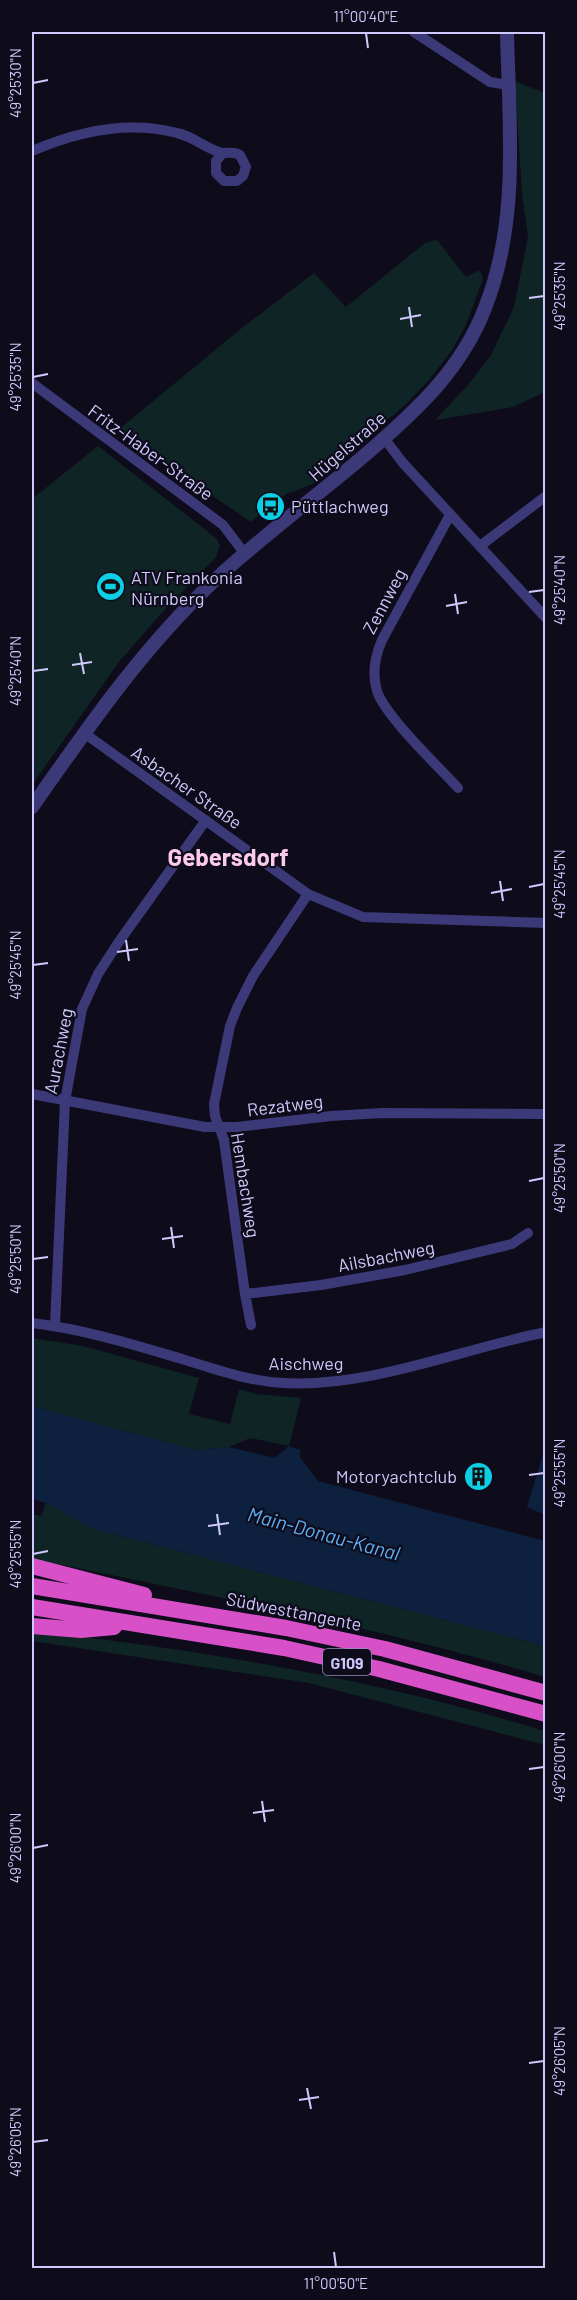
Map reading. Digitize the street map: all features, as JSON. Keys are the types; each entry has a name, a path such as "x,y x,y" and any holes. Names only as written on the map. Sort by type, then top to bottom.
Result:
{"highway":[{"path":"32,1566 229,1618"},
{"name":"Südwesttangente","path":"32,1586 229,1618 385,1649 546,1693"},
{"name":"G109","path":"32,1607 284,1648 379,1669 546,1714"},
{"path":"32,1626 81,1630 145,1625"}],"street":[{"path":"414,32 490,82 508,85"},
{"name":"Hügelstraße","path":"32,807 135,667 170,626 216,579 422,404 455,365 471,339 491,294 508,219 510,178 507,32"},
{"path":"32,151 52,142 99,130 146,127 178,133 222,154"},
{"name":"Fritz-Haber-Straße","path":"32,382 223,525 245,554"},
{"path":"384,438 403,464 546,618"},
{"path":"480,546 546,496"},
{"name":"Zennweg","path":"450,515 382,640 376,659 375,678 377,692 393,717 458,788"},
{"name":"Asbacher Straße","path":"84,734 308,894 363,916 546,923"},
{"name":"Aurachweg","path":"55,1325 65,1101 78,1025 89,991 118,943 206,820"},
{"name":"Hembachweg","path":"251,1325 244,1294 224,1140 215,1116 214,1104 227,1041 237,1008 254,976 308,894"},
{"name":"Rezatweg","path":"32,1094 220,1128 372,1113 546,1114"},
{"name":"Ailsbachweg","path":"244,1294 321,1285 405,1270 512,1244 528,1233"},
{"name":"Aischweg","path":"32,1323 55,1325 106,1336 229,1373 282,1383 314,1384 351,1380 546,1332"}],"green space":[{"path":"515,81 542,92 545,88 545,392 513,407 435,420 468,385 491,355 514,307 528,237 522,194"},
{"path":"437,240 466,277 480,270 483,279 466,325 452,350 429,380 406,404 313,484 286,494 251,522 117,431 243,327 314,273 346,307 425,243"},
{"name":"ATV Frankonia Nürnberg","path":"98,446 216,538 220,546 216,557 159,616 119,662 32,785 32,499"},
{"path":"32,1338 83,1346 199,1378 189,1414 230,1424 239,1389 256,1394 301,1398 289,1446 250,1438 229,1447 195,1450 32,1406"},
{"path":"46,1503 90,1528 545,1646 545,1677 354,1627 32,1559 32,1514 41,1516"},
{"path":"32,1631 162,1647 355,1682 545,1731 545,1745 309,1683 32,1641"}],"water":[{"name":"Main-Donau-Kanal","path":"32,1406 195,1450 229,1447 275,1458 289,1446 300,1450 300,1457 318,1481 545,1541 545,1646 90,1528 46,1503 32,1499"},
{"path":"545,1448 545,1515 527,1507"}],"place":[{"name":"Püttlachweg","path":"270,506"},
{"name":"ATV Frankonia Nürnberg","path":"110,587"},
{"name":"Motoryachtclub","path":"478,1476"}],"district":[{"name":"Gebersdorf","path":"228,856"}]}
